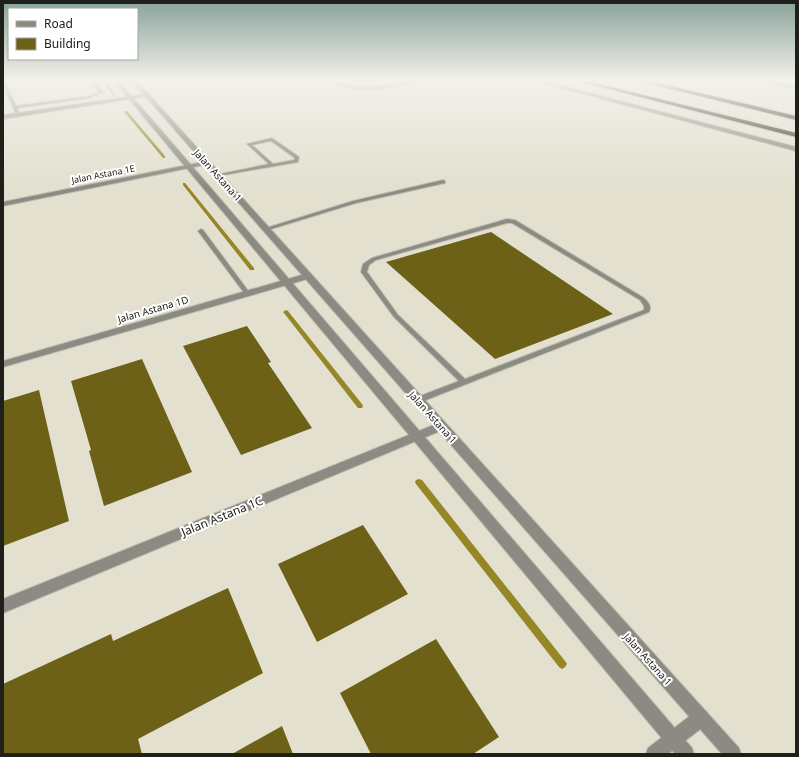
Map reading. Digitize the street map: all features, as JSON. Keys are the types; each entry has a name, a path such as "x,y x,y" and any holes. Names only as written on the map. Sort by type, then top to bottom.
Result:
{"highway":[{"path":"717,115 796,135"},
{"path":"785,115 796,118"}],"street":[{"path":"3,117 16,115"},
{"name":"Jalan Astana 1","path":"145,115 686,754"},
{"name":"Jalan Astana 1","path":"165,115 733,754"},
{"path":"666,115 796,150"},
{"name":"Jalan Astana 1E","path":"3,204 207,163"},
{"name":"Jalan Astana 1D","path":"3,364 308,276"},
{"name":"Jalan Astana 1C","path":"3,606 441,426"},
{"path":"654,754 701,718"}],"lane":[{"path":"218,175 296,161 297,158 272,139 249,143 272,165"},
{"path":"266,230 355,202 443,182"},
{"path":"418,400 646,311 647,306 642,299 513,222 507,221 374,260 366,264 364,272 396,316 464,382"},
{"path":"201,231 247,293"}],"building":[{"path":"491,232 613,314 495,359 386,262"},
{"path":"247,326 271,362 268,363 312,428 241,455 183,346"},
{"path":"142,359 192,472 104,506 89,451 91,450 71,381"},
{"path":"39,390 69,521 3,546 3,401"},
{"path":"363,525 408,594 317,642 278,564"},
{"path":"228,588 263,673 138,739 142,754 3,754 3,684 111,634 113,641"},
{"path":"436,639 499,737 473,754 371,754 340,693"},
{"path":"282,726 293,754 232,754"}],"waterway":[{"path":"129,115 164,157"},
{"path":"184,184 252,269"},
{"path":"286,312 360,406"},
{"path":"419,482 562,664"}]}
